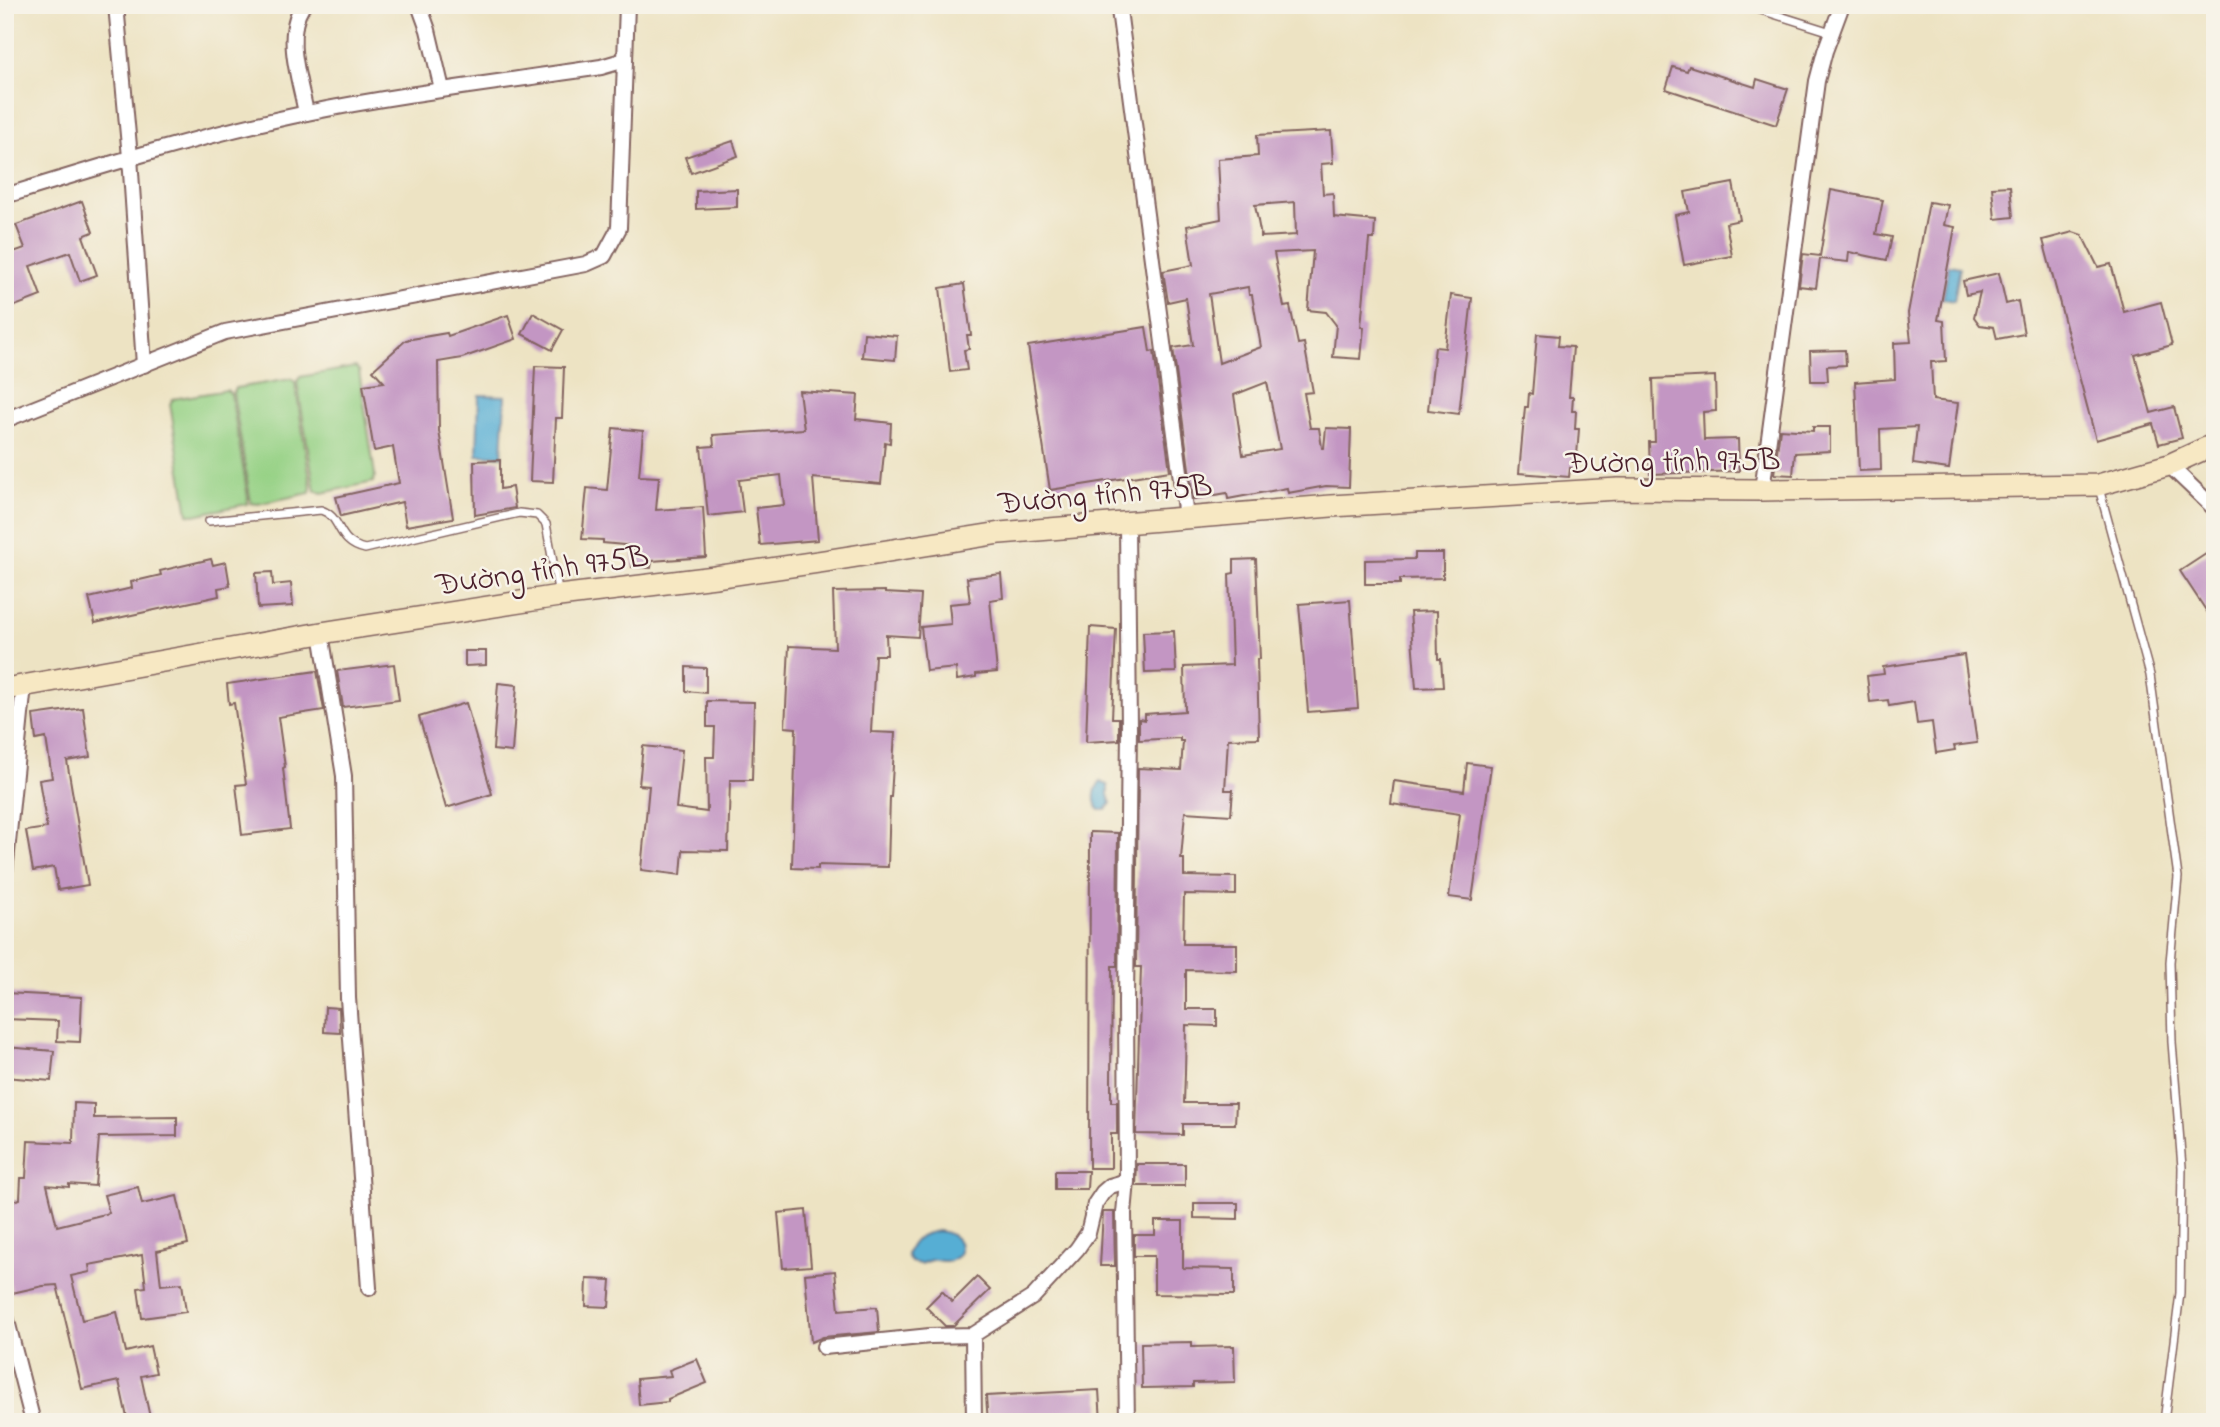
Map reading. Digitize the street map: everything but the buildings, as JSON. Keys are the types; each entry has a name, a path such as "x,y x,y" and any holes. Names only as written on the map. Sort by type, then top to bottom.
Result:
{"main road":[{"name":"Đường tỉnh 975B","path":"15,687 321,633 559,596 715,578 1000,533 1331,506 1618,489 1762,490 2098,485 2169,464 2215,444"}],"street":[{"path":"116,5 131,157 144,365"},
{"path":"303,5 298,14 294,47 306,113"},
{"path":"419,5 442,89"},
{"path":"5,420 225,332 586,264 604,256 619,228 627,5"},
{"path":"1762,490 1817,81 1842,5"},
{"path":"1119,10 1185,517"},
{"path":"5,196 131,157 306,113 442,89 601,67 625,60"},
{"path":"2169,464 2215,509"},
{"path":"1127,524 1129,729 1127,1181 1124,1213 1127,1422"},
{"path":"321,633 344,776 348,998 369,1288"},
{"path":"5,872 15,687"},
{"path":"824,1347 930,1336 973,1335 1033,1297 1077,1250 1088,1233 1095,1204 1103,1192 1110,1186 1127,1181"},
{"path":"5,1313 33,1422"},
{"path":"973,1335 974,1422"}],"lane":[{"path":"1745,5 1832,32"},
{"path":"2098,485 2150,675 2178,877 2170,962 2172,1042 2182,1167 2180,1293 2164,1422"},
{"path":"209,521 321,510 333,517 342,536 349,543 365,549 519,513 537,515 546,524 559,596"}],"green space":[{"path":"355,367 359,371 374,482 322,493 315,491 297,382 300,377"},
{"path":"291,379 295,382 310,493 258,504 251,503 233,393 236,388"},
{"path":"227,390 231,394 247,504 188,514 170,404 173,399"}],"water":[{"path":"1949,265 1960,267 1954,301 1943,299"},
{"path":"479,395 505,396 502,456 477,455"},
{"path":"1100,782 1108,785 1111,803 1106,810 1100,810 1095,800"},
{"path":"938,1231 956,1238 960,1245 959,1255 950,1261 933,1260 920,1264 911,1262 907,1255 915,1241 927,1233"}]}
